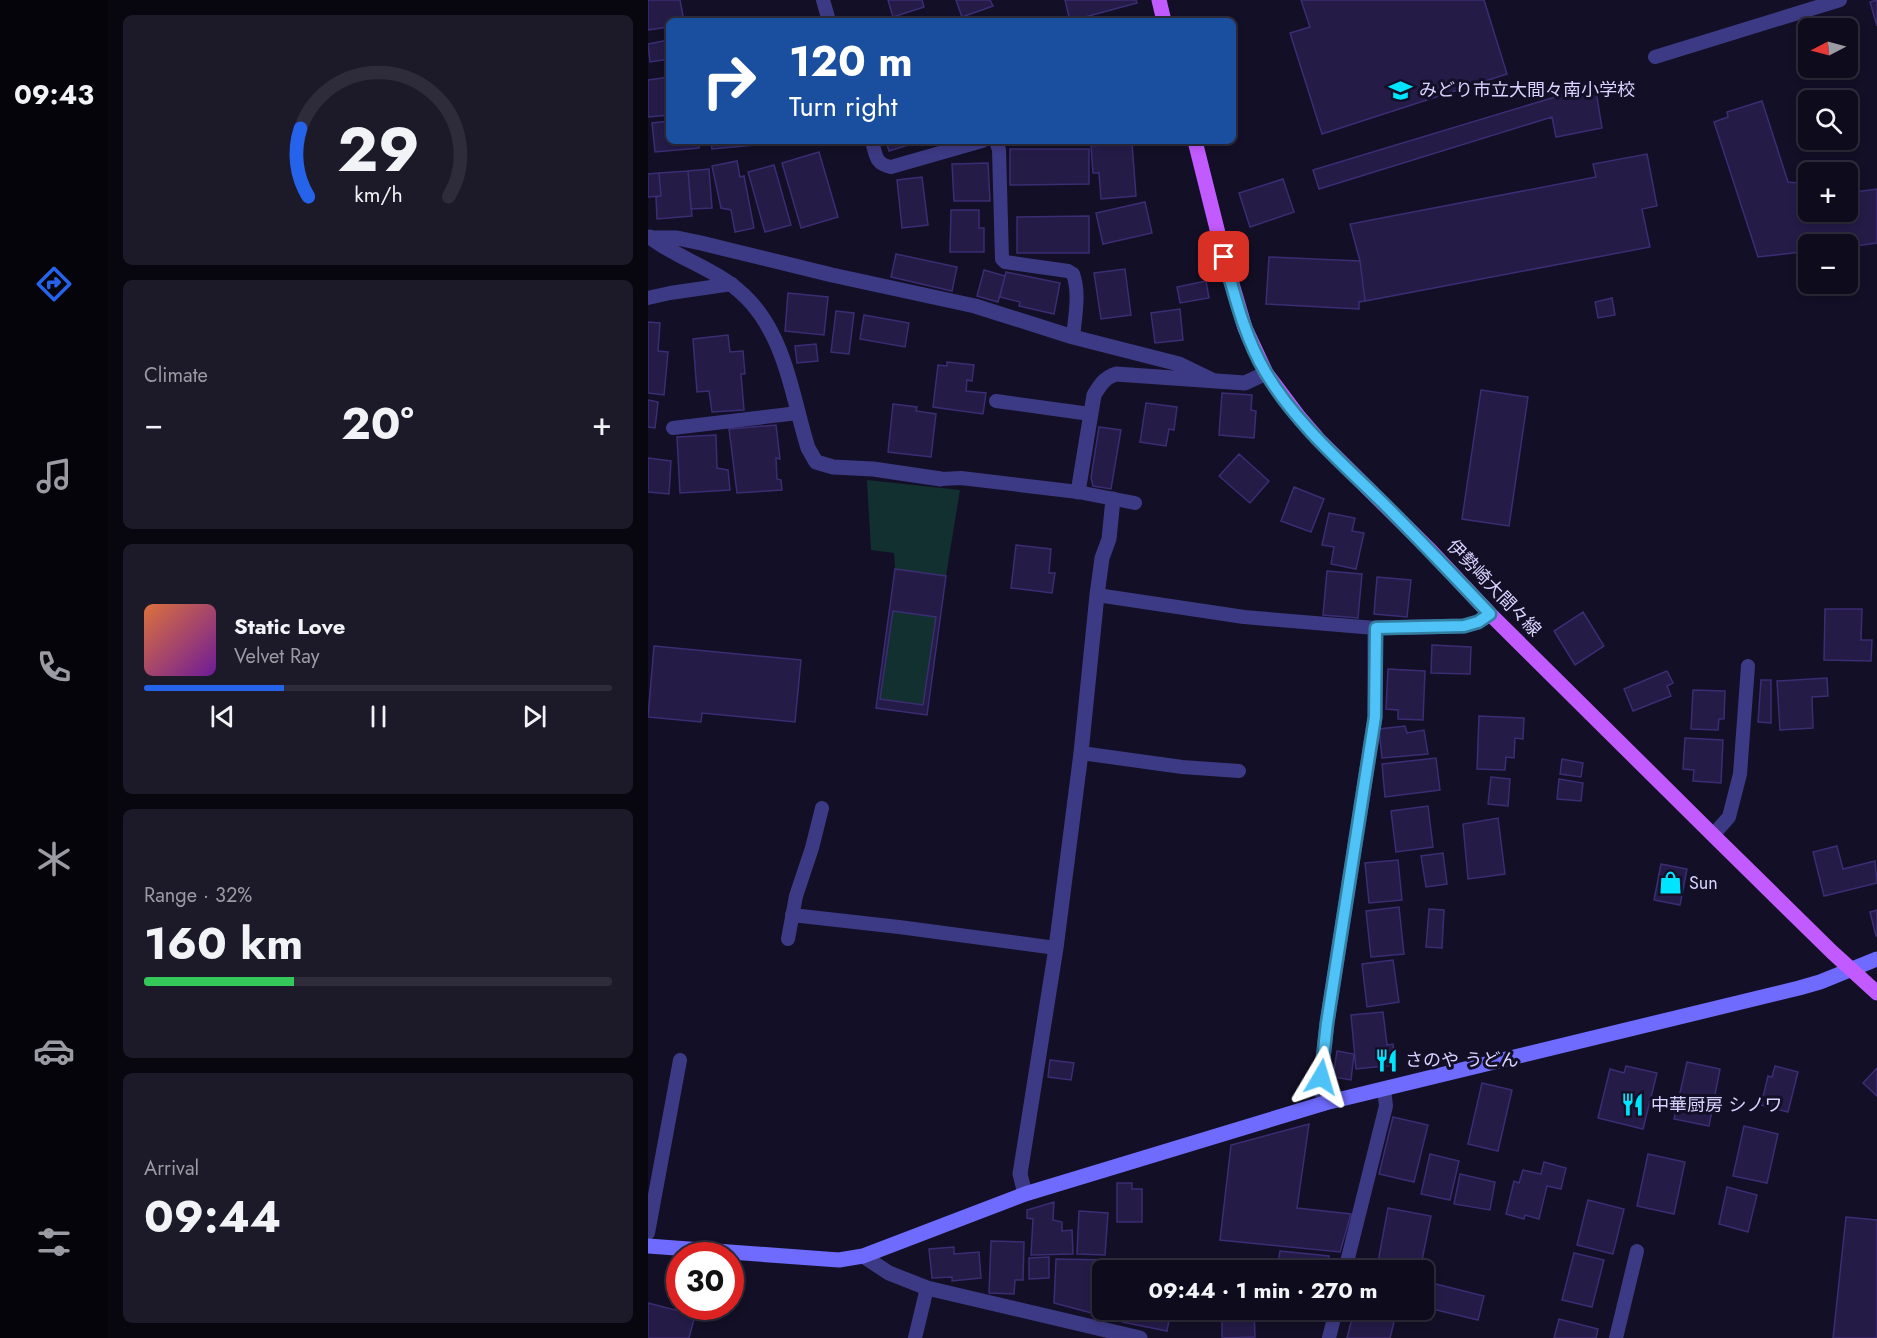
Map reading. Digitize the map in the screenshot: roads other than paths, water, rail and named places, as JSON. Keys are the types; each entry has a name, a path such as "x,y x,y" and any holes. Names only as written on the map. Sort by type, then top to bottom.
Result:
{"main road":[{"path":"1159,0 1163,18"},
{"name":"伊勢崎大間々線","path":"1196,144 1224,257 1253,346 1266,373 1299,417 1490,614 1713,835 1877,993"}],"street":[{"path":"650,236 701,243 832,275 975,306 1073,337 1179,364 1212,380"},
{"path":"650,236 669,250 732,284 755,306 773,332 808,448 816,462 833,467 873,469 941,478"},
{"path":"1078,492 1094,395 1101,382 1109,376 1116,374 1245,383 1266,373"},
{"path":"1025,1194 1020,1174 1056,948 1081,753 1097,595 1102,558 1109,538 1113,499"},
{"path":"1325,1104 1321,1077 1327,1023 1375,717 1376,628 1464,626 1478,622 1490,614"},
{"path":"648,1246 839,1260 863,1256 1025,1194 1325,1104 1745,1002 1820,982 1877,959"},
{"path":"863,1256 889,1273 927,1288 1140,1338"}],"lane":[{"path":"823,0 828,18"},
{"path":"1655,57 1840,0"},
{"path":"873,144 878,161 882,166 891,167 972,144"},
{"path":"997,144 999,150 1000,254 1005,262 1068,271 1073,274 1076,280 1076,309 1073,337"},
{"path":"648,298 732,284"},
{"path":"996,401 1090,414"},
{"path":"673,428 798,413"},
{"path":"941,478 961,478 1078,492 1135,503"},
{"path":"1097,595 1244,617 1376,628"},
{"path":"1713,835 1729,817 1740,774 1748,666"},
{"path":"1081,753 1182,767 1239,771"},
{"path":"788,939 800,879 812,848 822,808"},
{"path":"792,915 1056,948"},
{"path":"648,1233 680,1060"},
{"path":"1348,1260 1386,1106 1384,1089"},
{"path":"1616,1338 1637,1251"},
{"path":"915,1338 927,1288"},
{"path":"1329,1338 1334,1320"}],"place":[{"name":"みどり市立大間々南小学校","path":"1401,90"},
{"name":"Sun","path":"1671,883"},
{"name":"さのや うどん","path":"1387,1060"},
{"name":"中華厨房 シノワ","path":"1633,1105"}]}
